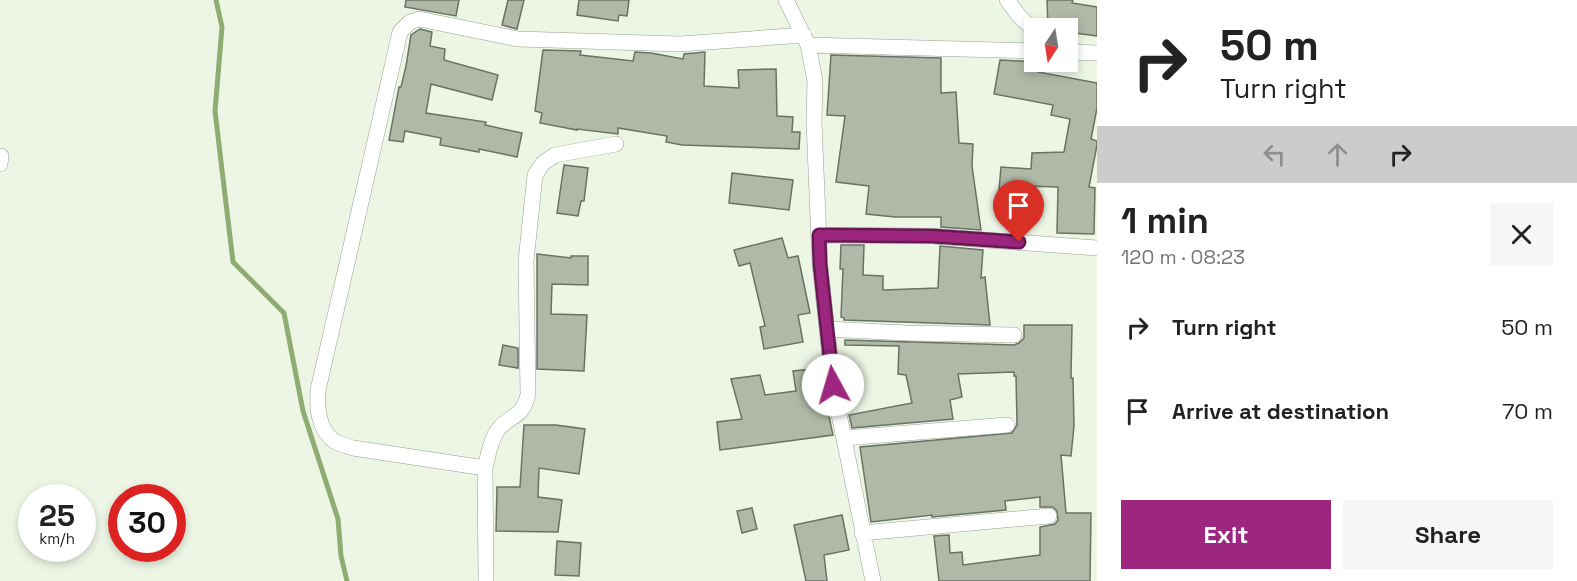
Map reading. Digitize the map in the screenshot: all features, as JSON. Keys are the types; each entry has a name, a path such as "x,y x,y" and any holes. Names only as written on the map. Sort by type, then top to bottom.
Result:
{"street":[{"path":"786,0 806,40 815,81 814,122 820,264 833,385 873,581"},
{"path":"1007,0 1024,21"},
{"path":"485,468 353,448 334,441 322,427 317,410 318,390 398,38 404,26 418,19 518,39 680,44 806,40 1024,50"},
{"path":"1078,52 1097,53"},
{"path":"486,581 485,468 494,436 504,423 519,415 528,395 526,261 535,175 543,164 555,155 616,144"},
{"path":"819,235 932,236 1097,248"},
{"path":"827,329 1014,335"},
{"path":"843,438 1007,425"},
{"path":"862,533 1049,516"}],"building":[{"path":"406,0 459,0 456,16 405,7"},
{"path":"508,0 524,0 517,29 502,25"},
{"path":"579,0 629,0 627,16 619,15 618,21 577,15"},
{"path":"1047,0 1073,0 1072,3 1097,7 1097,36 1078,33 1078,18 1048,18"},
{"path":"420,29 432,32 430,46 445,49 444,60 498,75 492,100 431,84 426,113 486,122 485,125 522,133 517,157 479,149 479,152 440,145 441,138 405,131 403,142 389,140 411,35"},
{"path":"543,50 581,51 580,55 633,61 635,52 683,59 684,54 705,52 704,86 739,88 738,70 776,69 777,116 793,117 792,132 800,132 799,149 682,145 666,142 667,136 618,128 618,134 540,123 542,113 535,111"},
{"path":"831,55 941,58 941,93 956,92 959,143 973,144 972,166 981,230 941,227 941,217 895,217 866,214 869,186 836,182 845,116 827,115"},
{"path":"1000,60 1024,61 1024,72 1038,72 1097,83 1097,108 1091,139 1097,141 1097,145 1089,187 1095,188 1094,234 1057,233 1058,187 1025,186 1025,192 999,190 1001,167 1031,169 1032,153 1064,152 1070,119 1051,115 1053,105 994,94"},
{"path":"564,165 588,168 584,201 581,201 578,216 557,213"},
{"path":"732,173 793,180 789,210 729,203"},
{"path":"782,238 788,258 798,256 810,313 798,315 803,342 764,349 760,327 765,326 750,263 739,266 734,250"},
{"path":"841,245 864,245 863,275 883,276 883,290 938,288 940,246 983,250 981,278 985,277 990,325 844,320 841,317 843,269 840,269"},
{"path":"537,254 571,258 571,256 588,256 588,285 552,284 551,314 587,315 584,371 537,369"},
{"path":"1024,325 1072,325 1071,378 1073,378 1074,426 1071,456 1061,455 1066,513 1091,513 1090,581 939,581 934,536 949,535 950,553 962,552 963,565 1040,555 1040,527 1055,524 1058,520 1057,511 1053,507 1040,507 1040,497 1005,501 1006,510 871,522 860,447 1012,433 1017,425 1016,376 1014,372 958,374 962,397 950,400 953,419 852,428 849,415 912,403 906,375 898,374 899,346 845,345 845,340 1014,345 1024,338"},
{"path":"503,345 518,348 518,368 499,365"},
{"path":"812,369 817,409 827,407 833,435 720,450 717,422 742,419 731,379 760,375 765,395 796,391 793,371"},
{"path":"524,425 556,425 585,429 579,474 539,468 538,497 562,500 558,532 496,531 497,487 520,487"},
{"path":"752,508 757,529 742,533 737,511"},
{"path":"842,515 849,550 824,555 827,581 806,581 794,525"},
{"path":"557,541 581,543 579,576 555,575"}],"waterway":[{"path":"216,0 222,27 215,111 233,262 284,313 303,411 338,519 341,556 347,581"}],"route":[{"path":"833,385 819,235 932,236 1019,242"}]}
